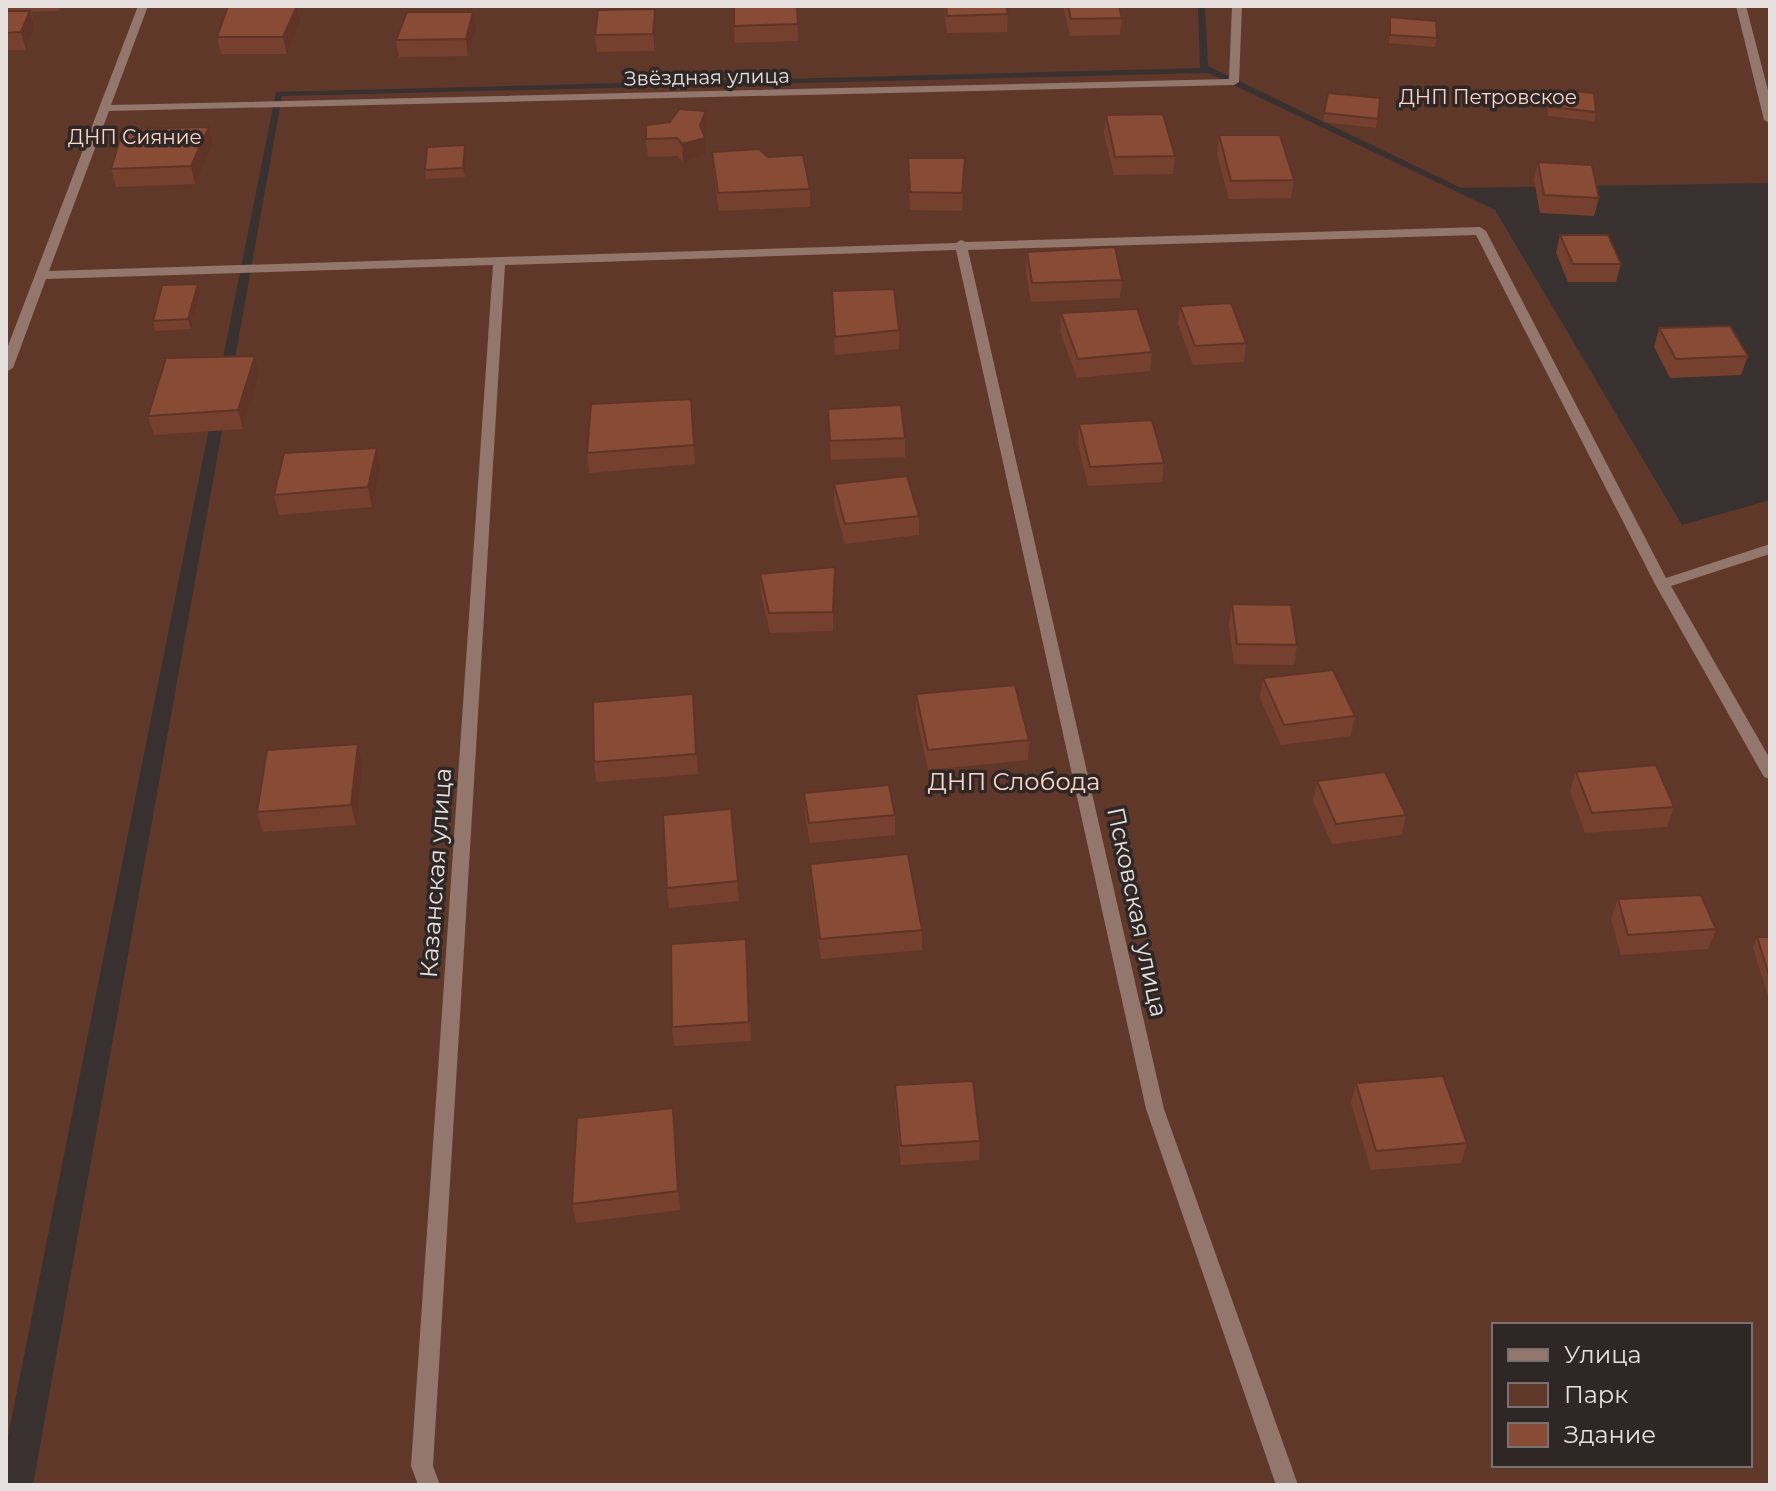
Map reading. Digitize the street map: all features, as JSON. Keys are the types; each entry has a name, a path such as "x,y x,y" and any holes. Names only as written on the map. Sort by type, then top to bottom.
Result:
{"street":[{"path":"6,368 143,6"},
{"name":"Звёздная улица","path":"105,108 1234,82 1237,6"},
{"path":"1741,6 1770,120"},
{"path":"40,275 499,262 961,244 1480,231 1662,584 1770,773"},
{"name":"Псковская улица","path":"961,244 1155,1109 1287,1485"},
{"name":"Казанская улица","path":"429,1485 422,1466 499,262"},
{"path":"1662,584 1770,549"}],"green space":[{"name":"ДНП Сияние","path":"6,6 1198,6 1200,68 276,92 6,1446"},
{"name":"ДНП Петровское","path":"1205,6 1770,6 1770,183 1461,188 1208,66"},
{"name":"ДНП Слобода","path":"1208,73 1495,210 1682,525 1770,500 1770,1485 33,1485 282,96"}],"building":[{"path":"228,6 297,6 283,37 217,37"},
{"path":"734,6 797,6 798,24 734,26"},
{"path":"946,6 1006,6 1008,14 947,16"},
{"path":"1068,6 1119,6 1122,18 1071,19"},
{"path":"655,9 653,34 595,35 598,10"},
{"path":"6,11 30,11 21,32 6,33"},
{"path":"407,12 473,12 466,39 396,40"},
{"path":"1390,17 1436,21 1437,38 1390,35"},
{"path":"1549,89 1594,93 1596,112 1550,107"},
{"path":"1328,93 1380,98 1378,119 1324,113"},
{"path":"679,109 706,111 700,125 705,138 682,144 677,138 646,139 646,125 670,122"},
{"path":"1163,114 1175,156 1115,157 1106,115"},
{"path":"209,127 191,166 111,169 123,129"},
{"path":"1219,135 1280,135 1294,180 1231,181"},
{"path":"465,145 463,168 425,170 427,147"},
{"path":"759,149 768,157 803,155 810,189 718,193 712,152"},
{"path":"908,158 965,158 962,193 910,192"},
{"path":"1538,162 1592,165 1599,198 1544,195"},
{"path":"1560,235 1608,235 1621,264 1573,264"},
{"path":"1115,247 1122,280 1032,283 1027,252"},
{"path":"198,284 188,319 153,321 162,285"},
{"path":"894,289 899,330 835,337 832,291"},
{"path":"1231,303 1246,343 1195,346 1180,306"},
{"path":"1137,309 1152,352 1078,359 1061,313"},
{"path":"1730,326 1748,356 1676,359 1659,328"},
{"path":"255,356 238,410 148,416 166,358"},
{"path":"691,399 694,445 587,453 591,404"},
{"path":"901,405 905,438 830,441 828,409"},
{"path":"1152,420 1164,463 1090,467 1079,424"},
{"path":"377,448 368,487 274,495 284,453"},
{"path":"907,476 919,516 845,524 834,484"},
{"path":"835,567 833,612 769,613 760,574"},
{"path":"1232,604 1291,605 1297,645 1237,644"},
{"path":"1333,670 1355,716 1284,725 1263,678"},
{"path":"1015,685 1029,740 928,750 916,694"},
{"path":"693,694 696,754 594,762 593,702"},
{"path":"358,744 351,805 257,812 267,750"},
{"path":"1656,765 1674,807 1592,813 1576,772"},
{"path":"1385,772 1406,815 1336,824 1317,781"},
{"path":"889,785 895,815 809,823 804,793"},
{"path":"731,809 738,881 667,888 663,815"},
{"path":"908,854 922,930 820,939 810,864"},
{"path":"1701,895 1716,929 1628,935 1618,899"},
{"path":"1757,937 1770,937 1770,979"},
{"path":"746,939 749,1022 672,1027 671,944"},
{"path":"1443,1076 1467,1143 1376,1151 1356,1083"},
{"path":"973,1081 980,1141 901,1146 895,1085"},
{"path":"673,1108 678,1191 572,1204 577,1118"}]}
